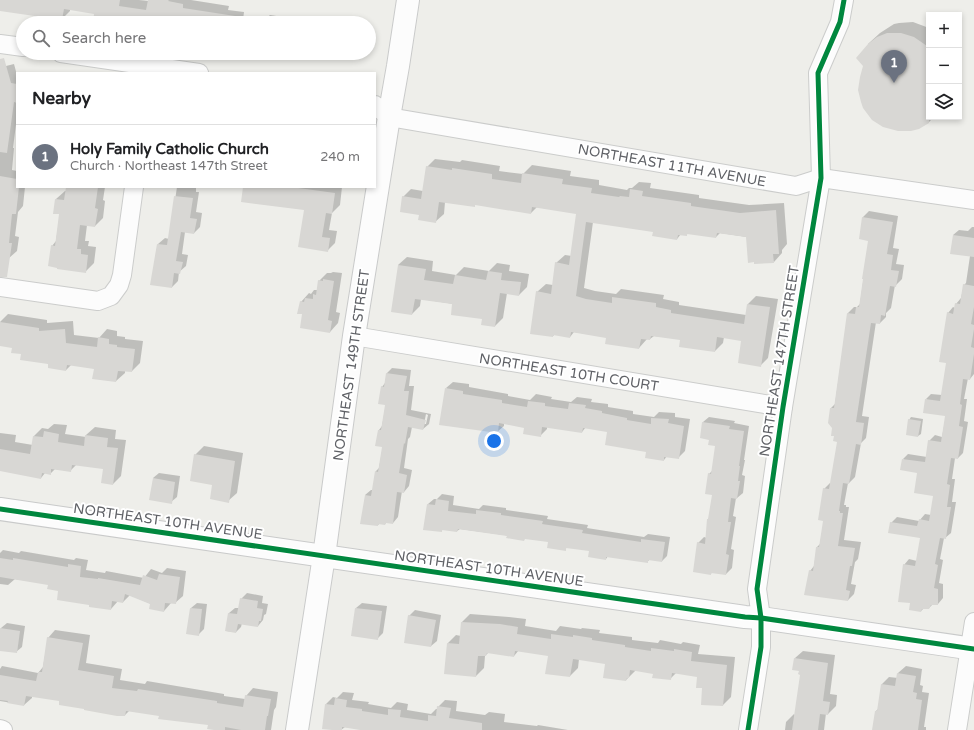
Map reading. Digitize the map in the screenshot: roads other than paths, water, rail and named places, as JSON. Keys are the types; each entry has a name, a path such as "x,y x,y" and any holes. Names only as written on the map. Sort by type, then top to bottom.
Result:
{"street":[{"name":"NORTHEAST 149TH STREET","path":"376,159 382,111 398,66 408,0"},
{"name":"NORTHEAST 147TH STREET","path":"748,730 761,647 761,618 757,589 783,407 821,178 818,73 840,22 844,0"},
{"path":"0,44 16,46"},
{"path":"97,60 149,70 182,72"},
{"name":"NORTHEAST 11TH AVENUE","path":"382,111 796,186 821,178 974,200"},
{"path":"0,287 98,301 111,296 119,285 122,275 134,188"},
{"name":"NORTHEAST 149TH STREET","path":"297,730 324,556 372,188"},
{"name":"NORTHEAST 10TH COURT","path":"354,336 783,407"},
{"name":"NORTHEAST 10TH AVENUE","path":"0,509 972,649"},
{"path":"957,730 972,649 974,622"}],"place":[{"name":"Holy Family Catholic Church","path":"894,83"}]}
